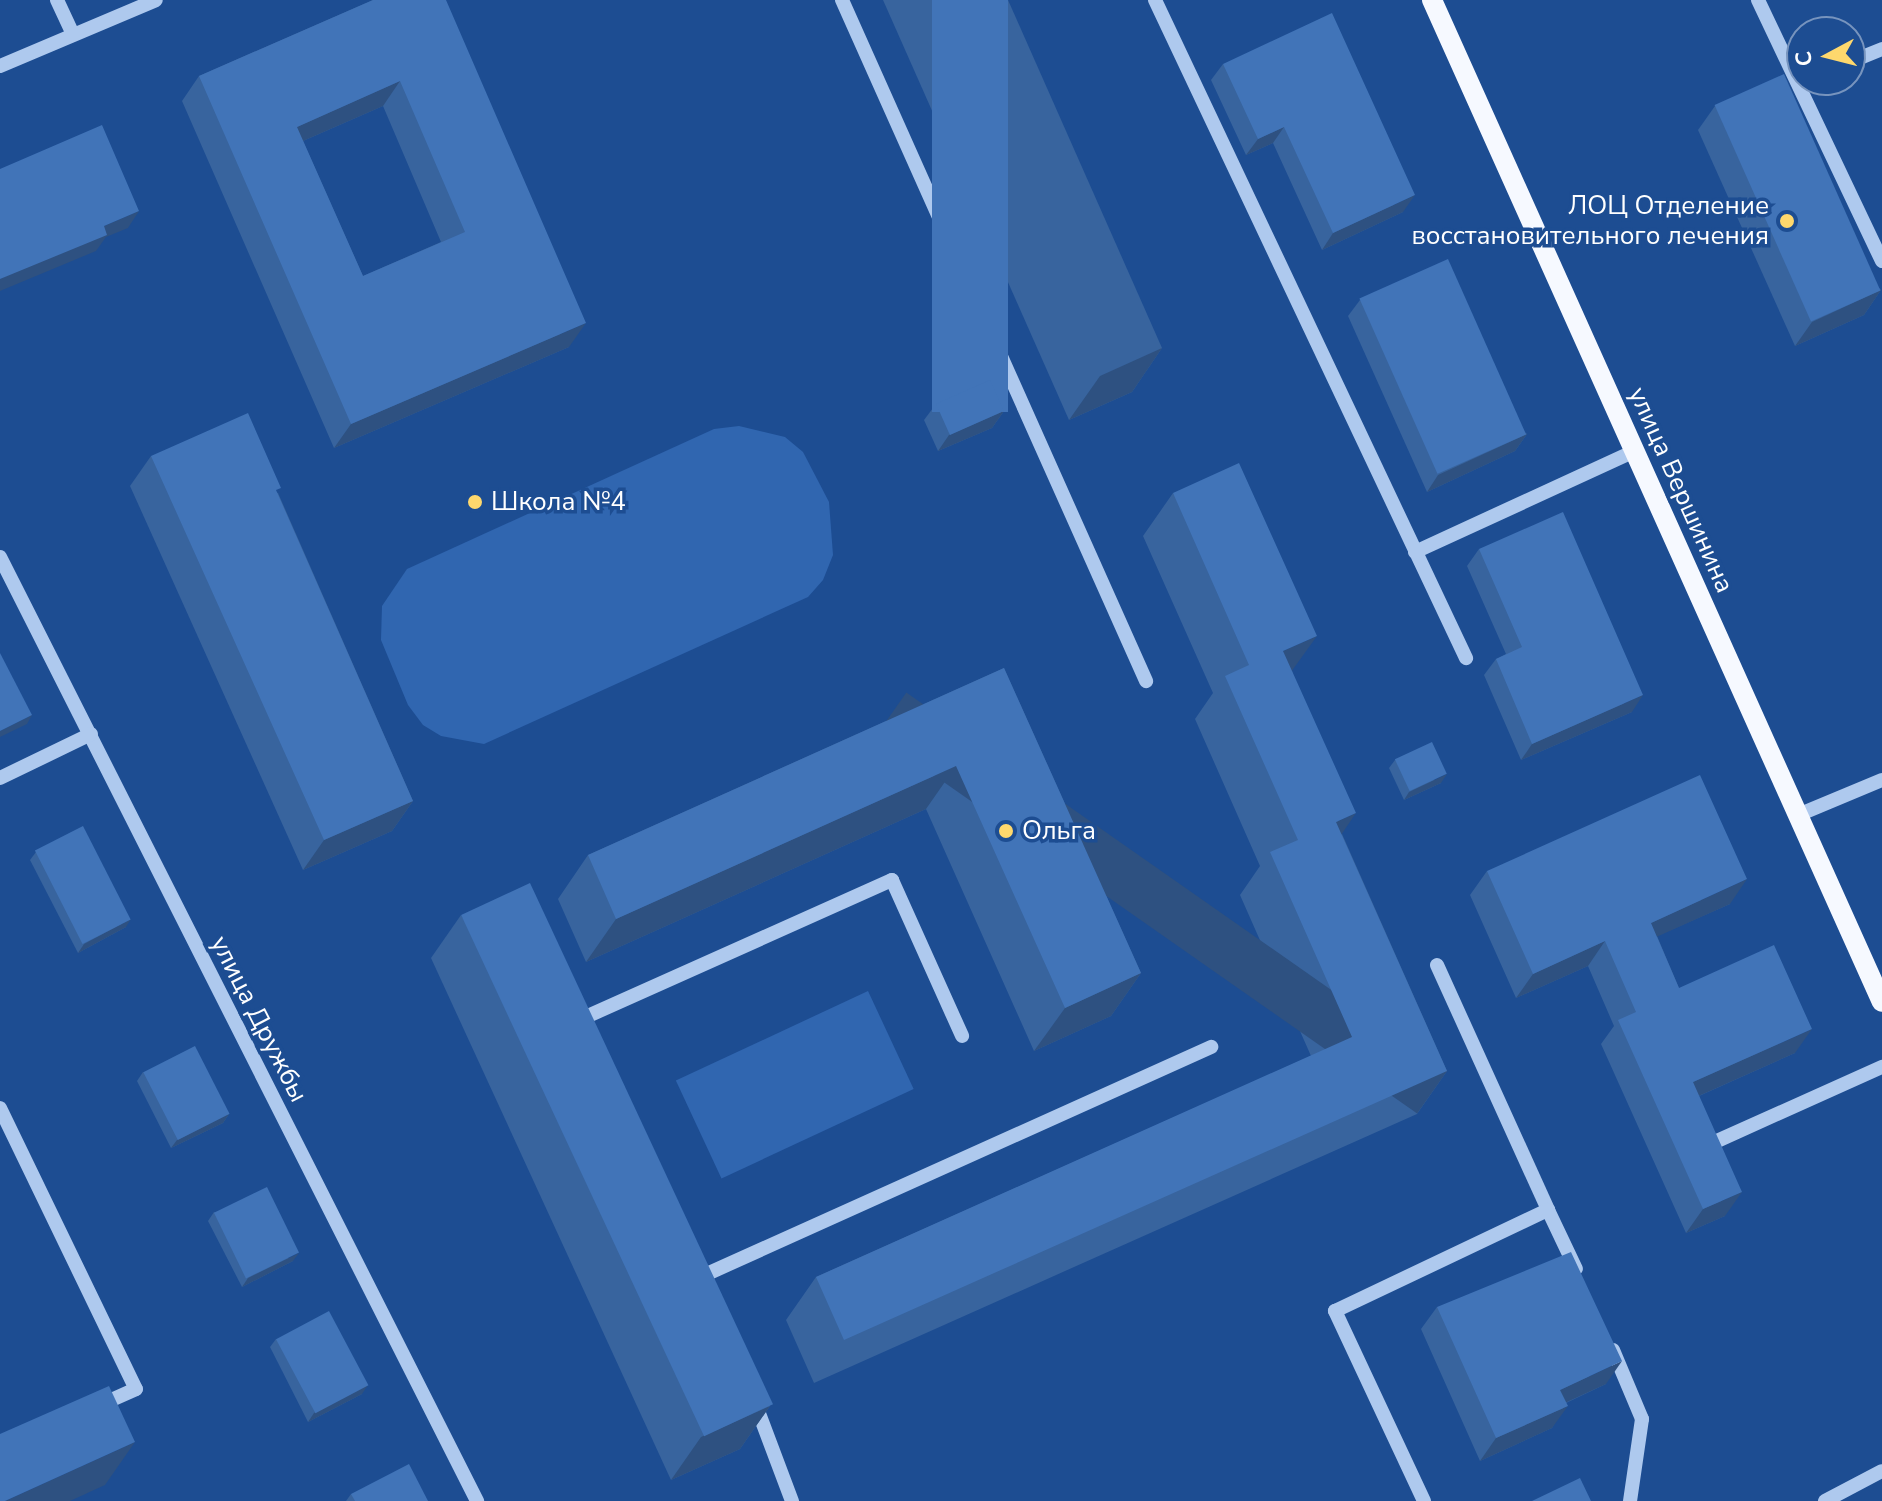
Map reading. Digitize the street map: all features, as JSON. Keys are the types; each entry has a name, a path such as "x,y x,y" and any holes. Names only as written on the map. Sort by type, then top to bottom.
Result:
{"main road":[{"name":"улица Вершинина","path":"1432,0 1882,1002"}],"street":[{"path":"57,0 73,35"},
{"path":"0,66 156,0"},
{"path":"842,0 1146,681"},
{"path":"1155,0 1466,658"},
{"path":"1758,0 1786,53"},
{"path":"1808,96 1882,261"},
{"path":"1415,552 1635,451"},
{"name":"улица Дружбы","path":"0,557 477,1501"},
{"path":"0,778 91,734"},
{"path":"1798,815 1882,780"},
{"path":"586,1034 576,1013 892,880 962,1036"},
{"path":"1437,965 1580,1278"},
{"path":"691,1264 701,1285 1211,1047"},
{"path":"1717,1141 1882,1067"},
{"path":"0,1108 136,1389 82,1413"},
{"path":"1424,1501 1335,1311 1548,1210"},
{"path":"1605,1333 1642,1419 1630,1501"},
{"path":"748,1389 792,1501"},
{"path":"1825,1501 1882,1471"}],"shaded area":[{"path":"739,426 785,437 803,452 829,502 833,555 823,580 808,597 484,744 441,736 423,725 408,705 381,640 382,606 407,569 714,429"},
{"path":"868,991 914,1089 722,1178 676,1081"}],"building":[{"path":"373,0 446,0 586,323 351,424 199,76","holes":["400,81 465,232 363,276 297,127"]},
{"path":"932,0 1008,0 1008,412 932,412"},
{"path":"1332,13 1415,195 1333,233 1284,127 1258,139 1223,64"},
{"path":"1784,74 1786,96 1794,96 1880,291 1811,321 1715,105"},
{"path":"102,125 139,211 104,226 107,235 0,279 0,169"},
{"path":"1448,259 1526,434 1437,474 1359,298"},
{"path":"990,380 1004,411 950,435 936,404"},
{"path":"248,413 281,488 276,490 413,801 324,840 151,456"},
{"path":"1239,463 1317,636 1283,651 1356,813 1336,822 1447,1071 844,1340 816,1277 1352,1037 1270,852 1298,840 1225,676 1249,665 1173,493"},
{"path":"1563,512 1643,695 1532,744 1496,659 1522,647 1479,549"},
{"path":"0,653 32,715 0,731"},
{"path":"1004,668 1141,973 1065,1008 956,766 616,919 588,855"},
{"path":"1432,742 1447,774 1410,791 1395,759"},
{"path":"1700,775 1747,879 1651,923 1679,988 1774,945 1812,1029 1693,1082 1742,1192 1703,1209 1618,1020 1636,1012 1605,941 1533,974 1487,871"},
{"path":"83,826 131,920 83,944 35,851"},
{"path":"530,883 773,1404 704,1436 461,915"},
{"path":"195,1046 230,1114 178,1140 143,1072"},
{"path":"267,1187 299,1253 246,1278 214,1213"},
{"path":"1571,1252 1622,1361 1560,1390 1568,1406 1496,1438 1437,1307"},
{"path":"329,1311 368,1385 315,1413 276,1339"},
{"path":"109,1386 135,1442 0,1501 0,1434"},
{"path":"409,1464 428,1501 355,1501 351,1494"},
{"path":"1580,1478 1591,1501 1532,1501"}],"place":[{"name":"ЛОЦ Отделение восстановительного лечения","path":"1787,221"},
{"name":"Школа №4","path":"475,502"},
{"name":"Ольга","path":"1006,831"}]}
